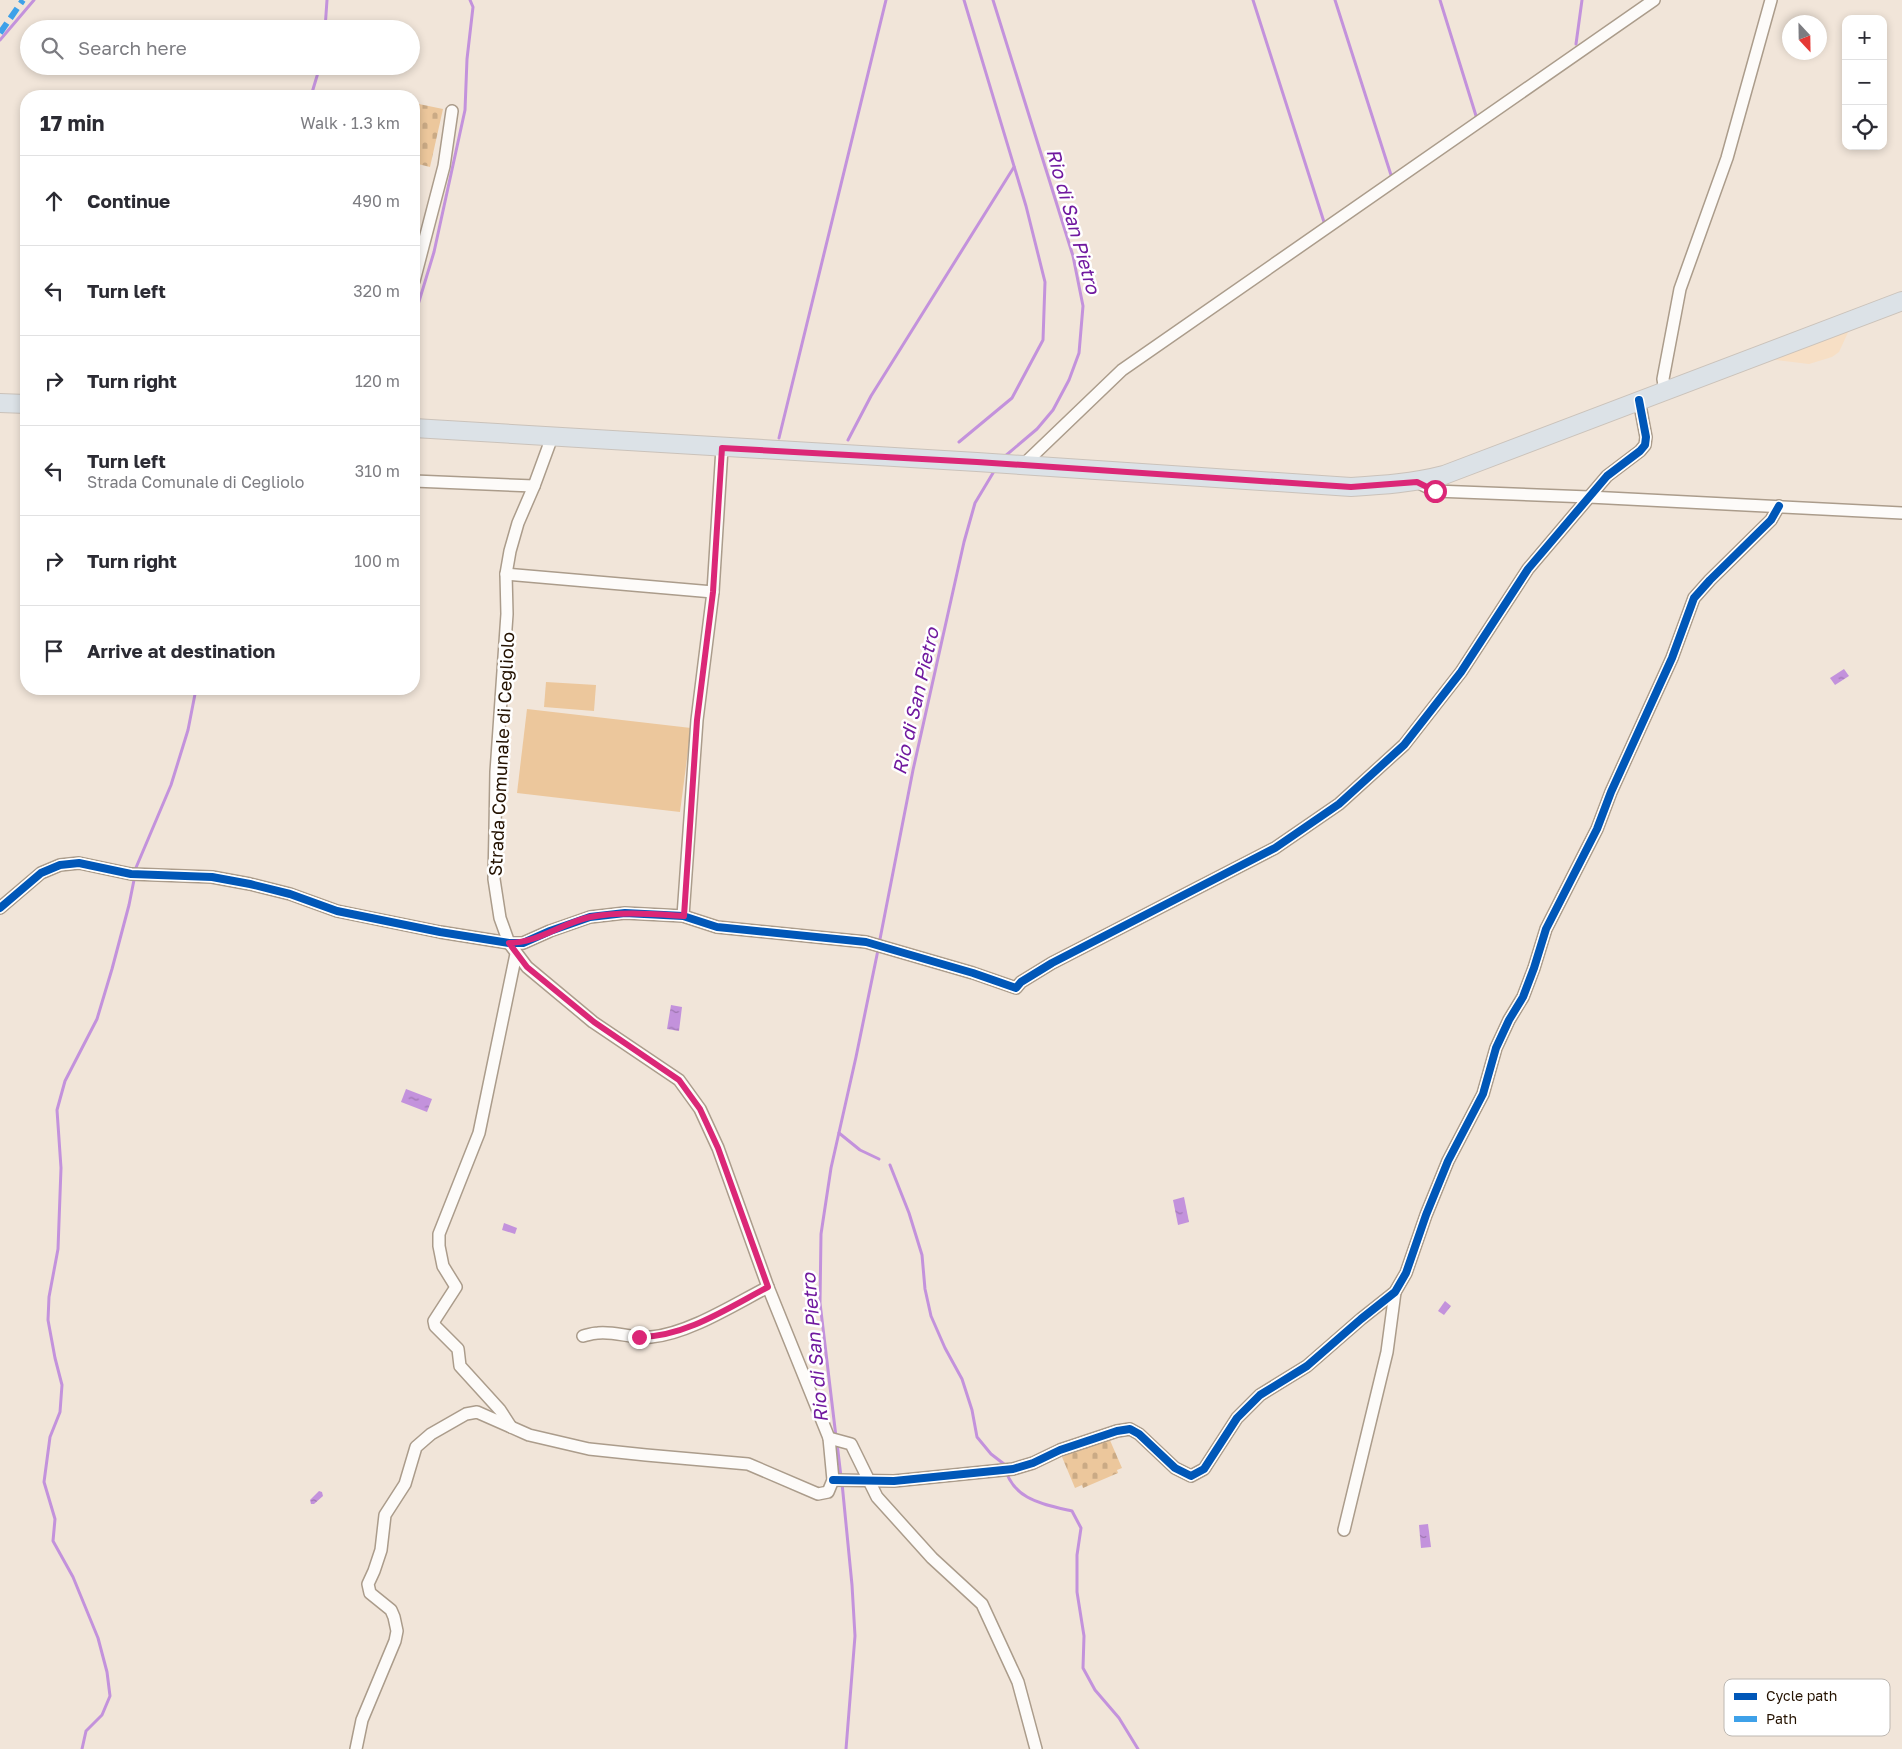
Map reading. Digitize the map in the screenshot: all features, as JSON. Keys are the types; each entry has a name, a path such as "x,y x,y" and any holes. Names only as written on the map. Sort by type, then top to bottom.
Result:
{"main road":[{"path":"420,428 1351,487 1417,482 1444,475 1902,301"},
{"path":"0,403 20,404"}],"street":[{"path":"1023,465 1122,370 1654,0"},
{"path":"1664,391 1663,380 1680,289 1727,158 1771,0"},
{"path":"420,258 444,166 452,111"},
{"path":"0,908 41,873 60,865 79,863 131,874 212,877 250,884 290,894 337,911 440,932 509,943 523,943 590,917 625,913 684,916 717,927 866,942 973,973 1016,988 1021,982 1052,963 1275,848 1339,804 1404,745 1461,672 1528,569 1607,476 1640,451 1645,444 1646,437 1639,400"},
{"name":"Strada Comunale di Cegliolo","path":"552,437 518,523 506,574 507,614 496,772 494,879 500,918 509,943 527,967 594,1022 679,1080 700,1109 718,1148 768,1287 828,1438 833,1480"},
{"path":"684,916 697,720 713,592 722,448"},
{"path":"420,481 534,486"},
{"path":"1417,482 1435,491 1902,513"},
{"path":"356,1749 362,1720 395,1641 397,1630 391,1610 370,1593 368,1584 381,1550 385,1515 405,1484 416,1447 431,1434 466,1414 476,1412 529,1435 589,1448 748,1464 818,1494 828,1492 833,1480 869,1482 1013,1469 1109,1434 1130,1429 1139,1434 1175,1468 1191,1476 1204,1469 1237,1418 1260,1395 1308,1366 1395,1292 1406,1273 1426,1215 1448,1161 1483,1094 1496,1048 1509,1020 1523,997 1546,929 1597,829 1611,792 1672,658 1694,598 1771,520 1779,506"},
{"path":"506,574 713,592"},
{"path":"511,1427 500,1410 460,1366 458,1349 435,1326 434,1321 456,1287 443,1266 438,1246 439,1234 479,1133 516,954"},
{"path":"582,1336 599,1332 652,1337 673,1333 708,1318 768,1287"},
{"path":"1344,1530 1387,1352 1395,1292"},
{"path":"828,1438 852,1444 878,1497 932,1558 982,1604 1018,1682 1036,1749"}],"shaded area":[{"path":"1850,328 1839,352 1832,357 1809,364 1768,359"}],"green space":[{"path":"420,104 443,109 430,167 420,164"},
{"path":"546,682 596,685 594,711 544,707"},
{"path":"527,709 691,728 680,812 517,793"},
{"path":"1109,1438 1122,1468 1117,1470 1118,1473 1083,1488 1082,1485 1075,1488 1062,1457"}],"water":[{"path":"1844,669 1849,676 1835,685 1830,678"},
{"path":"671,1005 682,1007 679,1031 667,1029"},
{"path":"406,1089 432,1099 427,1112 401,1102"},
{"path":"1184,1197 1189,1222 1178,1225 1173,1200"},
{"path":"504,1223 517,1228 515,1234 502,1230"},
{"path":"1445,1301 1451,1306 1444,1315 1438,1311"},
{"path":"319,1491 322,1492 323,1496 314,1504 311,1504 310,1500"},
{"path":"1428,1524 1431,1547 1421,1548 1419,1525"}],"waterway":[{"path":"0,40 34,0"},
{"path":"326,20 327,0"},
{"path":"420,298 434,252 465,110 467,59 473,7 470,0"},
{"path":"779,438 886,0"},
{"path":"959,442 1012,398 1043,340 1045,282 1026,206 964,0"},
{"name":"Rio di San Pietro","path":"993,0 1073,256 1083,306 1079,353 1069,380 1053,410 1037,429 1004,457"},
{"path":"1253,0 1324,222"},
{"path":"1335,0 1391,175"},
{"path":"1440,0 1477,119"},
{"path":"1576,44 1582,0"},
{"path":"313,90 317,75"},
{"path":"848,440 871,396 1014,167"},
{"name":"Rio di San Pietro","path":"880,939 913,770 964,542 975,503 993,473"},
{"path":"135,870 171,785 188,730 195,695"},
{"path":"82,1749 86,1731 102,1715 110,1696 107,1672 98,1638 73,1577 53,1541 55,1519 44,1482 50,1437 60,1412 62,1385 48,1320 49,1297 58,1249 61,1168 57,1110 65,1081 97,1019 112,969 134,880"},
{"name":"Rio di San Pietro","path":"836,1437 820,1303 821,1234 831,1168 878,950"},
{"path":"839,1133 860,1150 879,1159"},
{"path":"890,1165 909,1213 922,1255 925,1289 931,1316 945,1348 962,1379 972,1410 977,1437 991,1454 1004,1464 1013,1485 1020,1492 1049,1506 1072,1511 1081,1528 1077,1555 1077,1592 1084,1636 1083,1668 1095,1690 1119,1718 1138,1749"},
{"name":"Rio di San Pietro","path":"837,1443 841,1477"},
{"name":"Rio di San Pietro","path":"842,1483 855,1636 846,1749"}],"marked path":[{"path":"0,33 23,0"}],"cycle path":[{"path":"0,908 41,873 60,865 79,863 131,874 212,877 250,884 290,894 337,911 440,932 509,943 523,943 590,917 625,913 683,916 717,927 866,942 973,973 1016,988 1021,982 1052,963 1275,848 1339,804 1404,745 1461,672 1528,569 1607,476 1645,445 1646,437 1639,400"},
{"path":"833,1480 894,1481 1013,1469 1033,1463 1060,1450 1117,1431 1130,1429 1139,1434 1175,1468 1191,1476 1204,1469 1237,1418 1260,1395 1307,1366 1395,1292 1406,1273 1426,1215 1448,1161 1483,1094 1496,1048 1509,1020 1523,997 1546,929 1597,829 1611,792 1672,658 1694,598 1771,520 1779,506"}],"route":[{"path":"639,1337 652,1337 673,1333 708,1318 768,1287 746,1231 718,1148 700,1109 679,1080 594,1022 527,967 509,943 523,943 590,917 625,913 684,916 697,720 713,592 722,448 977,462 1351,487 1417,482 1435,491"}]}
